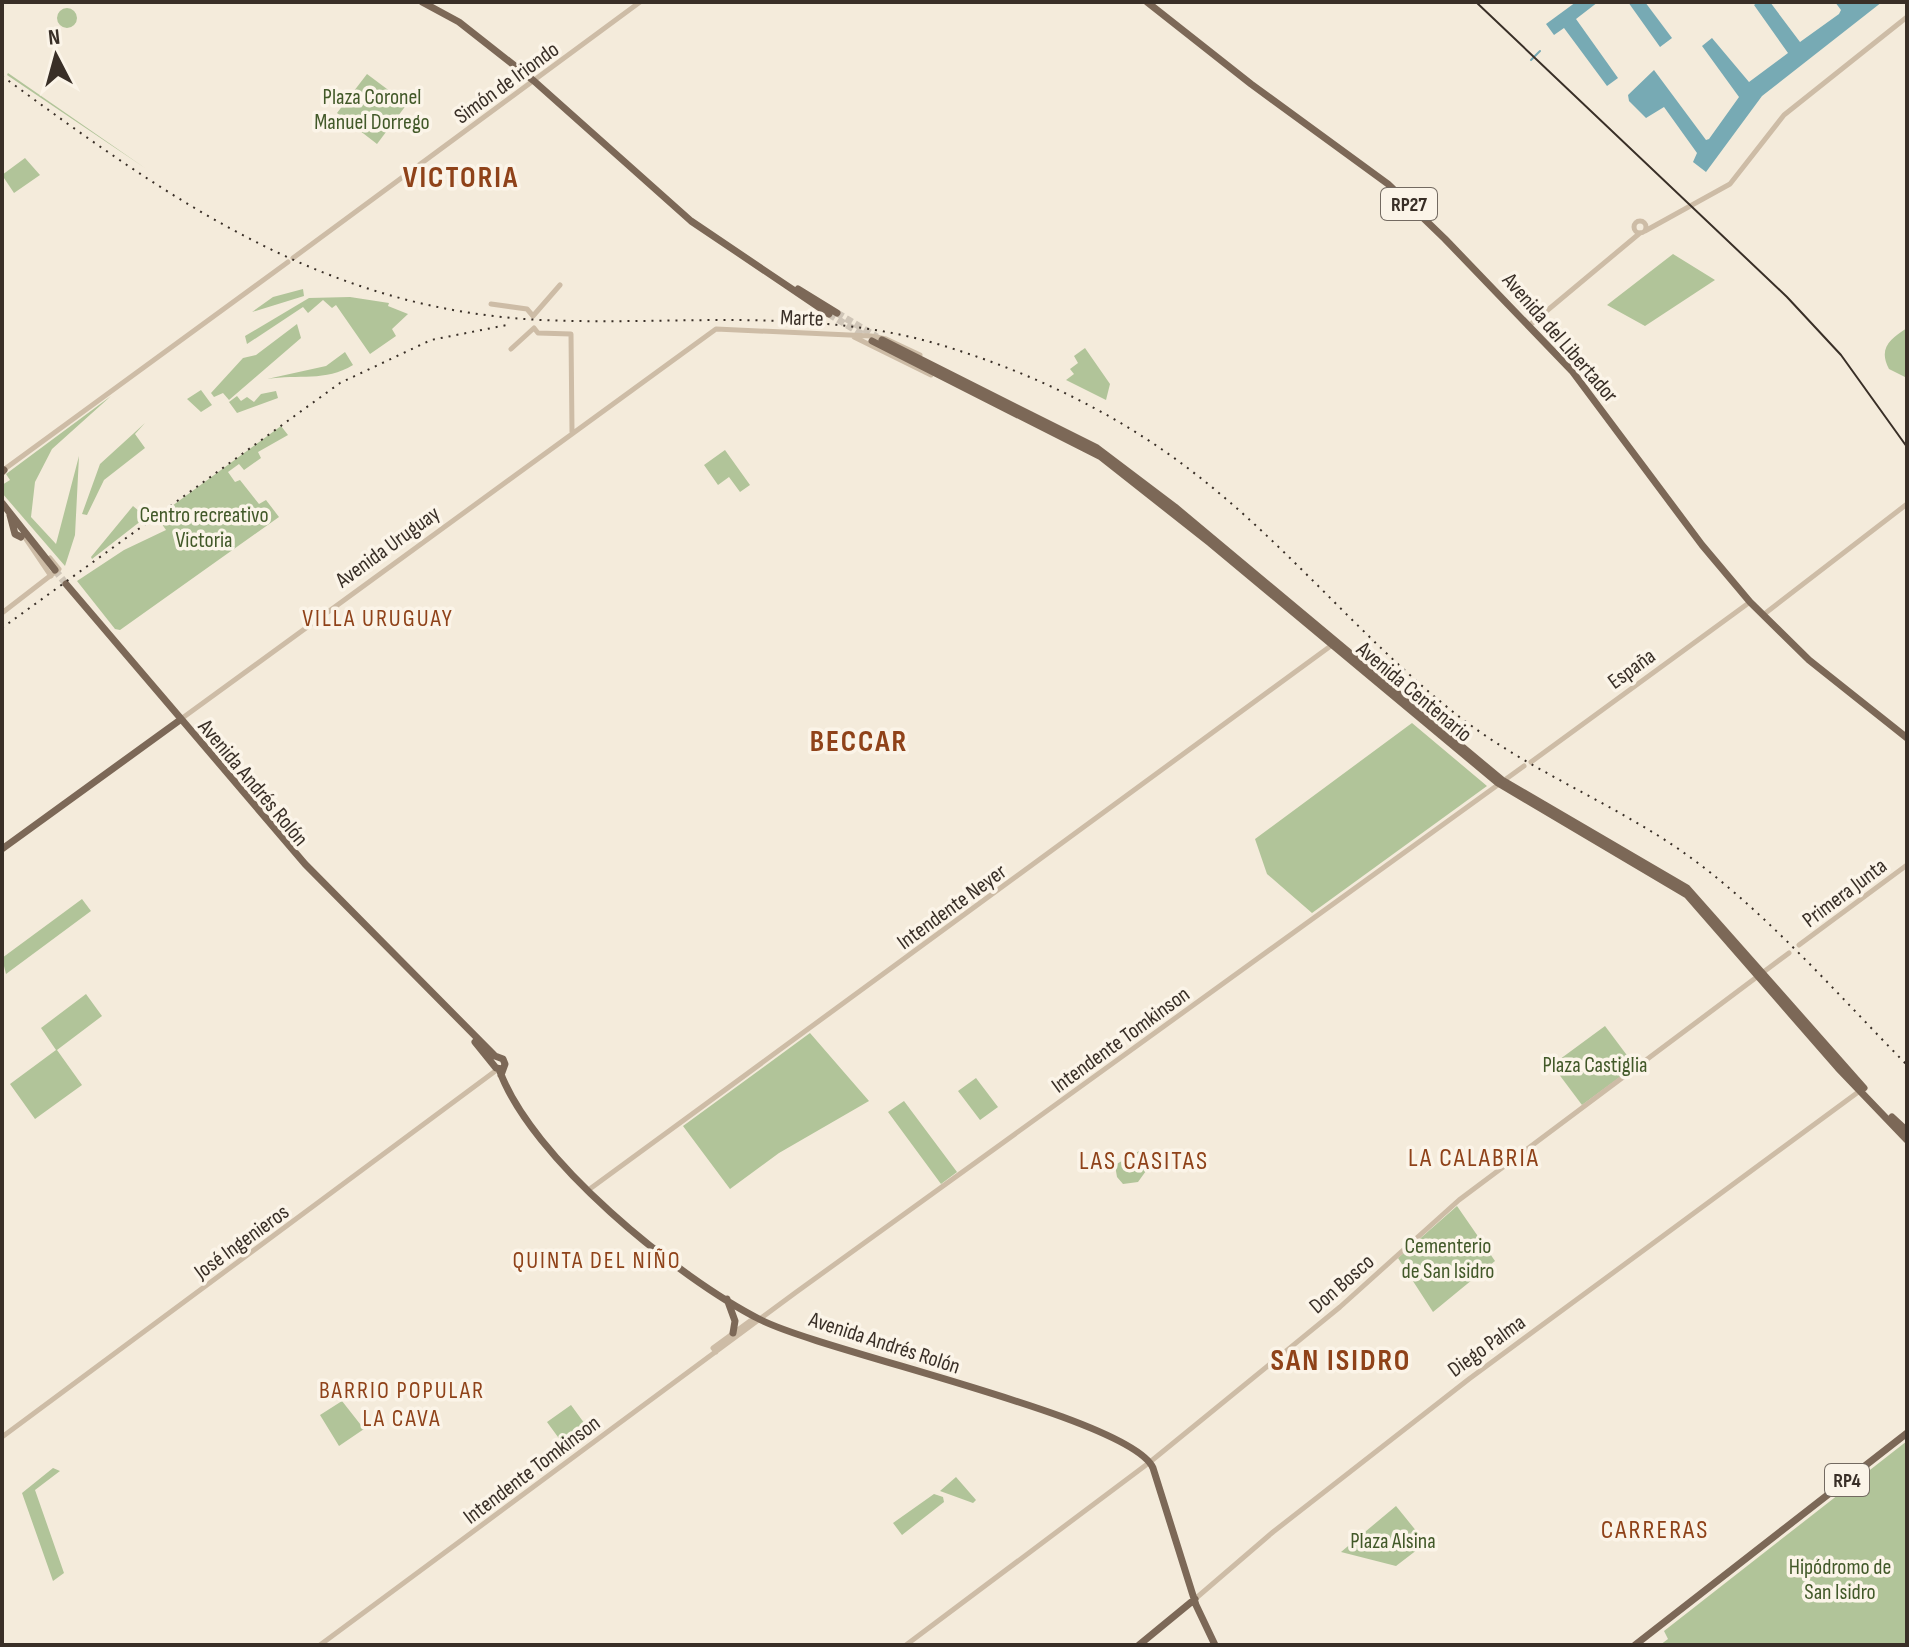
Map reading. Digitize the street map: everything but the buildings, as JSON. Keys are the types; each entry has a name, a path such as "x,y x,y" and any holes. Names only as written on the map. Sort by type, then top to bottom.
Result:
{"main road":[{"path":"422,2 459,22 534,81 600,137 682,214 833,314"},
{"name":"Avenida del Libertador","path":"1147,2 1283,109 1388,184 1531,324 1585,387 1702,545 1750,602 1809,660 1907,738"},
{"path":"884,339 962,385"},
{"path":"871,340 962,385"},
{"name":"Avenida Centenario","path":"962,385 1101,457 1334,643 1500,781 1687,888 1907,1140"},
{"path":"5,506 55,572"},
{"name":"Avenida Andrés Rolón","path":"66,584 318,878 499,1067 538,1136 587,1191 668,1258 760,1319 1083,1423 1136,1448 1150,1462"},
{"name":"Avenida Uruguay","path":"2,849 180,720"},
{"name":"Avenida Centenario","path":"1432,724 1440,720 1453,738 1500,781"},
{"name":"Avenida Centenario","path":"1862,1089 1907,1131"},
{"path":"726,1298 734,1315 733,1333"},
{"name":"RP4","path":"1635,1645 1907,1433"},
{"path":"1150,1462 1195,1599 1215,1645"},
{"name":"Diego Palma","path":"1139,1645 1195,1599"}],"street":[{"name":"Simón de Iriondo","path":"3,471 640,2"},
{"path":"1531,324 1644,230 1656,227 1730,184 1784,115 1907,17"},
{"path":"491,304 527,309 533,316 560,285"},
{"path":"511,349 534,328 538,333 568,334 572,433"},
{"name":"Marte","path":"716,329 850,335 871,340"},
{"name":"Avenida Uruguay","path":"180,720 716,329"},
{"path":"871,340 884,339"},
{"path":"1763,615 1907,504"},
{"path":"2,613 55,572"},
{"name":"España","path":"1534,760 1750,602"},
{"name":"Intendente Neyer","path":"587,1191 1334,643"},
{"path":"1500,781 1524,766"},
{"name":"Intendente Tomkinson","path":"320,1645 714,1350 1500,781"},
{"name":"Primera Junta","path":"1799,945 1907,865"},
{"name":"Primera Junta","path":"1762,974 1789,953"},
{"name":"Don Bosco","path":"906,1645 1150,1462 1340,1307 1459,1200 1762,974"},
{"name":"José Ingenieros","path":"2,1437 499,1067"},
{"name":"Diego Palma","path":"1195,1599 1273,1532 1461,1386 1862,1089"},
{"name":"Intendente Tomkinson","path":"714,1350 750,1321 760,1319"}],"green space":[{"path":"67,8 74,11 77,18 74,25 67,28 60,25 57,18 60,11"},
{"path":"8,73 145,168 7,75"},
{"name":"Plaza Coronel Manuel Dorrego","path":"367,74 407,104 377,144 337,113"},
{"path":"25,158 40,175 14,193 2,175"},
{"path":"1673,254 1715,280 1645,326 1607,305"},
{"path":"303,289 304,296 252,312 273,297"},
{"path":"350,297 389,303 388,306 408,314 392,329 396,336 370,354 336,305 332,308 323,300 308,313 303,307 247,344 245,336 309,298"},
{"path":"297,324 301,338 229,400 223,393 214,397 211,393 243,358 256,355"},
{"path":"1907,328 1907,378 1889,369 1885,350 1891,340"},
{"path":"1085,348 1110,384 1106,400 1066,380 1074,374 1070,369 1078,363 1074,356"},
{"path":"345,352 353,365 332,374 267,379 326,366"},
{"path":"201,390 212,405 201,412 187,399"},
{"path":"276,391 278,398 237,413 229,402 237,396 241,401 247,397 254,402 261,394"},
{"path":"111,396 52,449 35,482 31,517 56,544 79,456 75,535 65,566 2,493 2,485 10,480 6,474"},
{"path":"145,423 135,434 145,448 104,480 87,515 82,514 100,464"},
{"name":"Centro recreativo Victoria","path":"281,426 288,435 258,452 261,458 244,470 239,464 228,472 235,482 240,480 259,504 266,500 279,517 120,630 115,629 77,581 124,550 166,530 157,517"},
{"path":"725,450 750,485 740,492 729,477 718,485 704,465"},
{"path":"133,506 146,517 92,559 91,557"},
{"path":"1412,723 1487,786 1312,913 1267,874 1255,839"},
{"path":"82,899 91,911 6,974 2,958"},
{"path":"86,994 102,1016 57,1050 82,1085 35,1119 10,1084 56,1050 41,1028"},
{"name":"Plaza Castiglia","path":"1605,1026 1635,1066 1582,1105 1552,1065"},
{"path":"810,1033 869,1101 779,1153 730,1189 683,1126"},
{"path":"976,1078 998,1107 980,1120 958,1091"},
{"path":"904,1101 957,1172 941,1184 888,1112"},
{"path":"1139,1151 1149,1156 1151,1164 1138,1182 1123,1184 1117,1177 1115,1165"},
{"name":"Cementerio de San Isidro","path":"1457,1206 1495,1261 1433,1312 1398,1258"},
{"path":"342,1401 364,1429 339,1446 320,1415"},
{"path":"571,1405 590,1431 566,1448 547,1422"},
{"name":"Hipódromo de San Isidro","path":"1907,1441 1907,1645 1660,1645 1668,1639 1664,1631"},
{"path":"53,1468 60,1471 35,1490 64,1573 53,1581 22,1493"},
{"path":"956,1477 976,1500 973,1503 940,1491"},
{"path":"934,1494 943,1497 944,1502 902,1535 893,1523"},
{"name":"Plaza Alsina","path":"1396,1506 1426,1543 1396,1566 1341,1552"}],"water":[{"path":"1576,2 1598,2 1576,19 1618,78 1607,86 1564,28 1554,35 1546,24"},
{"path":"1628,2 1645,2 1672,38 1660,47"},
{"path":"1770,2 1800,42 1839,14 1841,10 1835,2 1882,2 1762,96 1706,172 1693,162 1697,153 1664,107 1646,118 1629,101 1628,95 1654,70 1706,140 1709,139 1739,97 1702,46 1712,38 1749,82 1788,53 1754,5"}],"waterway":[{"path":"1531,60 1540,51"}],"tunnel":[{"path":"837,313 877,337"},
{"path":"829,314 865,336"},
{"path":"55,570 66,584"}],"tram line":[{"path":"1476,2 1787,297 1841,355 1907,447"}],"railway":[{"path":"2,76 127,165 190,205 254,241 320,271 389,295 463,312 542,320 743,320 843,325 941,345 1010,369 1076,398 1139,434 1198,476 1263,533 1387,654 1479,732 1652,832 1710,873 1798,952 1907,1065"},
{"path":"2,628 340,383 431,340 507,325"}],"district":[{"name":"VICTORIA","path":"461,177"},
{"name":"VILLA URUGUAY","path":"378,618"},
{"name":"BECCAR","path":"859,741"},
{"name":"LA CALABRIA","path":"1474,1157"},
{"name":"LAS CASITAS","path":"1144,1160"},
{"name":"QUINTA DEL NIÑO","path":"597,1260"},
{"name":"SAN ISIDRO","path":"1341,1360"},
{"name":"BARRIO POPULAR LA CAVA","path":"402,1404"},
{"name":"CARRERAS","path":"1655,1529"}]}
